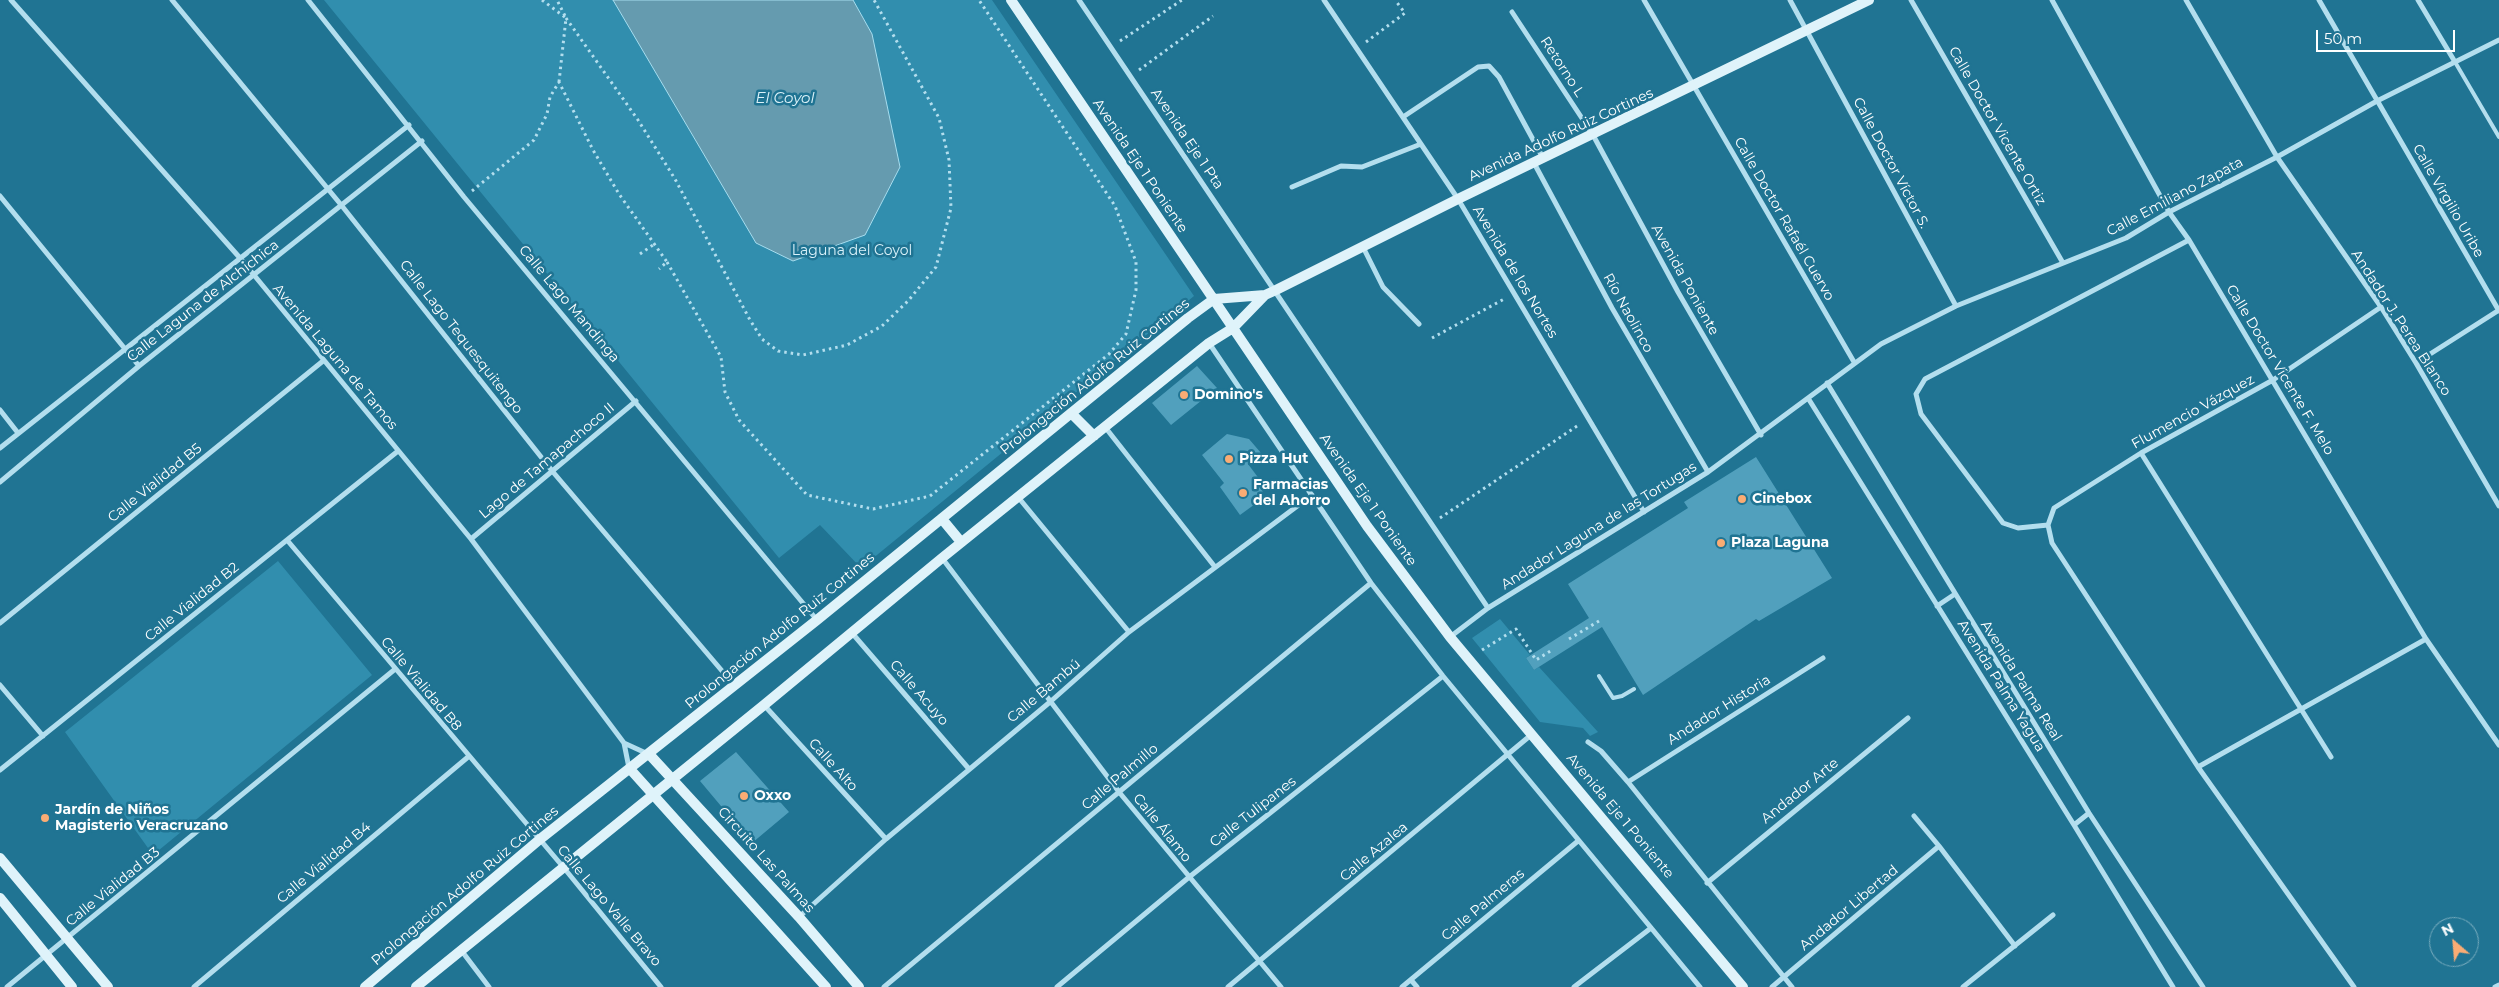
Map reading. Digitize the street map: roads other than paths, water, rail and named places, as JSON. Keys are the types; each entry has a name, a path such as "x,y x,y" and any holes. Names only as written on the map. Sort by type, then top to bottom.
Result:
{"street":[{"name":"Avenida Laguna de Tamos","path":"11,0 240,258 323,361 471,538 624,743 630,769"},
{"name":"Calle Lago Tequesquitengo","path":"172,0 329,189 553,472 735,686"},
{"name":"Calle Lago Mandinga","path":"308,0 422,141 464,198 636,401 817,620"},
{"name":"Avenida Eje 1 Poniente","path":"1011,0 1367,526 1450,637 1743,987"},
{"name":"Avenida Eje 1 Pta","path":"1079,0 1276,290 1488,608"},
{"name":"Avenida de los Nortes","path":"1324,0 1458,199 1644,512"},
{"name":"Calle Doctor Rafaél Cuervo","path":"1644,0 1854,362"},
{"name":"Calle Doctor Víctor S.","path":"1790,0 1956,306"},
{"name":"Avenida Adolfo Ruiz Cortines","path":"1214,299 1265,295 1276,290 1458,199 1869,0"},
{"name":"Calle Doctor Vicente Ortiz","path":"1911,0 2063,263"},
{"name":"Calle Doctor Vicente F. Melo","path":"2052,0 2169,212 2189,240 2426,639 2499,745"},
{"name":"Andador J. Perea Blanco","path":"2186,0 2277,157 2381,307 2416,363 2499,506"},
{"name":"Calle Virgilio Uribe","path":"2319,0 2499,310"},
{"path":"2418,0 2455,62"},
{"name":"Retorno L","path":"1512,12 1593,135"},
{"name":"Calle Emiliano Zapata","path":"1760,434 1854,362 1915,324 2126,238 2169,212 2277,157 2377,101 2499,40"},
{"name":"Río Naolinco","path":"1403,117 1478,67 1489,66 1499,77 1612,308 1708,472"},
{"name":"Calle Laguna de Alchichica","path":"0,448 409,125"},
{"name":"Avenida Poniente","path":"1593,135 1678,292 1760,434"},
{"name":"Calle Laguna de Alchichica","path":"0,482 139,366 422,141"},
{"path":"1292,187 1341,166 1362,167 1421,144"},
{"path":"0,196 139,366"},
{"path":"2189,240 1924,379 1916,394 1921,414 2003,522 2018,528 2048,525 2052,543 2198,767 2354,987"},
{"path":"1363,247 1383,287 1419,324"},
{"name":"Avenida Adolfo Ruiz Cortines","path":"1234,328 1265,295"},
{"name":"Prolongación Adolfo Ruiz Cortines","path":"365,987 539,840 735,686 1214,299"},
{"name":"Flumencio Vázquez","path":"2048,525 2054,508 2141,453 2273,380 2381,307"},
{"path":"2416,363 2499,310"},
{"path":"416,987 764,705 961,542 1209,343 1234,328"},
{"path":"1209,343 1371,583 1442,676 1509,754 1578,841 1700,987"},
{"name":"Calle Vialidad B5","path":"0,623 323,361"},
{"name":"Avenida Palma Real","path":"1827,383 2089,814 2203,987"},
{"name":"Avenida Palma Yagua","path":"1808,398 2173,987"},
{"name":"Lago de Tamapachoco II","path":"471,538 553,472 636,401"},
{"path":"0,410 18,433"},
{"path":"1072,413 1094,436"},
{"path":"1105,427 1215,567"},
{"name":"Andador Laguna de las Tortugas","path":"1450,637 1488,608 1708,472 1760,434"},
{"name":"Calle Vialidad B2","path":"0,770 398,451"},
{"path":"2141,453 2331,757"},
{"name":"Calle Bambú","path":"800,917 886,839 1050,702 1129,632 1312,495"},
{"path":"1018,497 1129,632"},
{"path":"942,519 961,542"},
{"name":"Calle Vialidad B8","path":"287,540 394,670 539,840"},
{"name":"Calle Álamo","path":"942,558 1119,792 1188,878 1281,987"},
{"name":"Calle Palmillo","path":"884,987 1371,583"},
{"path":"1937,606 1955,594"},
{"name":"Calle Acuyo","path":"852,633 969,768"},
{"path":"2198,767 2426,639"},
{"name":"Andador Historia","path":"1628,782 1823,658"},
{"name":"Calle Vialidad B3","path":"7,987 394,670"},
{"name":"Calle Tulipanes","path":"1057,987 1188,878 1442,676"},
{"path":"0,685 43,736"},
{"name":"Calle Alto","path":"764,705 886,839"},
{"name":"Andador Arte","path":"1707,883 1908,718"},
{"name":"Calle Azalea","path":"1228,987 1533,734"},
{"name":"Avenida Eje 1 Poniente","path":"1588,742 1601,751 1628,782 1792,987"},
{"name":"Avenida Laguna de Tamos","path":"624,743 649,754"},
{"name":"Circuito Las Palmas","path":"649,754 674,778 800,917 859,987"},
{"name":"Calle Vialidad B4","path":"194,987 468,757"},
{"path":"630,769 826,987"},
{"path":"2074,825 2089,814"},
{"path":"1914,816 1939,846 2014,946"},
{"name":"Calle Lago Valle Bravo","path":"539,840 661,987"},
{"name":"Calle Palmeras","path":"1402,987 1578,841"},
{"name":"Andador Libertad","path":"1772,987 1939,846"},
{"path":"0,858 108,987"},
{"path":"0,898 72,987"},
{"path":"1962,987 2053,915"},
{"path":"1574,987 1651,928"},
{"path":"461,950 489,987"},
{"path":"1411,980 1416,987"}],"lane":[{"path":"2455,62 2499,136"},
{"path":"1599,676 1613,698 1622,696 1634,689"}],"water":[{"name":"El Coyol","path":"613,0 853,0 872,34 900,167 865,235 793,261 756,243"}],"place":[{"name":"Domino's","path":"1184,395"},
{"name":"Pizza Hut","path":"1229,459"},
{"name":"Farmacias del Ahorro","path":"1243,493"},
{"name":"Cinebox","path":"1742,499"},
{"name":"Plaza Laguna","path":"1721,543"},
{"name":"Oxxo","path":"744,796"},
{"name":"Jardín de Niños Magisterio Veracruzano","path":"45,818"}],"park label":[{"name":"Laguna del Coyol","path":"852,251"}]}
